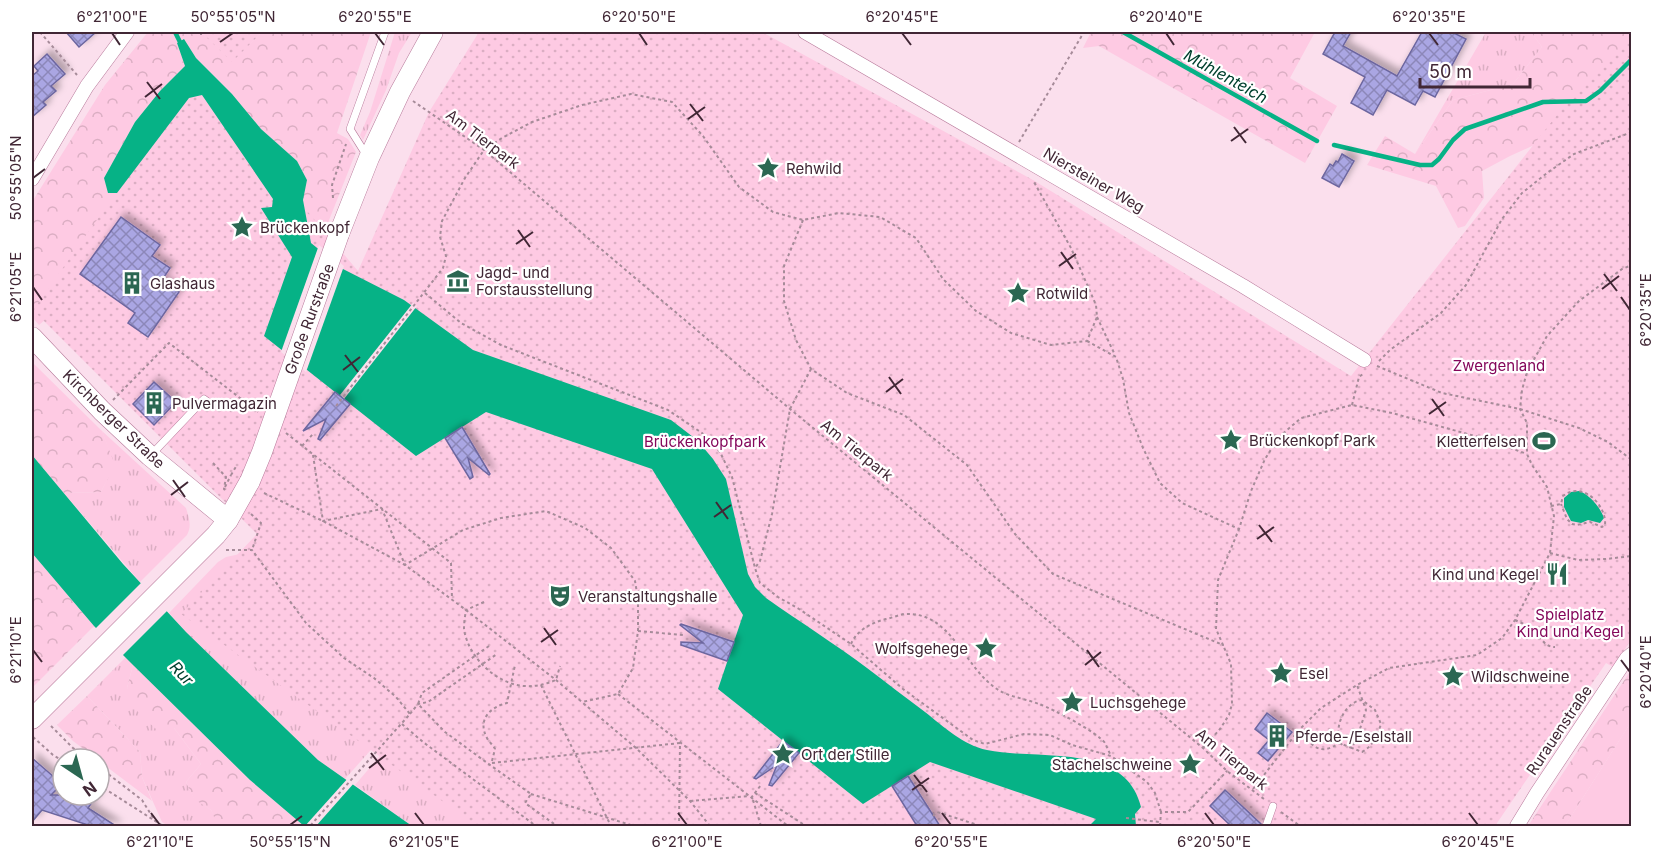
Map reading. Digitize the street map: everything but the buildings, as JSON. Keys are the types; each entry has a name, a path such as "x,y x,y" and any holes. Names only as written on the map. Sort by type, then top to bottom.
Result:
{"main road":[{"name":"Große Rurstraße","path":"32,719 222,528 242,486 262,452 339,234 369,158 400,92 433,32"},
{"name":"Kirchberger Straße","path":"32,338 102,411 222,528"}],"street":[{"path":"32,179 87,86 127,32"},
{"name":"Niersteiner Weg","path":"805,32 1035,164 1369,362"},
{"name":"Rurauenstraße","path":"1517,826 1556,764 1627,658 1632,654"}],"lane":[{"path":"369,158 350,129 385,32"},
{"path":"150,456 204,399 208,402"},
{"path":"1266,826 1273,806"}],"path":[{"path":"39,32 87,86"},
{"path":"201,32 201,37"},
{"path":"1013,152 1084,32"},
{"name":"Am Tierpark","path":"400,92 484,150 790,409 1203,748 1227,771 1300,826"},
{"path":"336,406 443,268 446,256 440,237 442,221 465,178 484,150 532,122 582,105 632,94 672,102 703,136 739,187 773,212 803,220 839,213 880,217 916,238 943,279 976,311 1011,333 1051,345 1087,341 1116,357"},
{"path":"334,207 332,185 350,129"},
{"path":"1352,405 1359,377 1369,362 1390,350 1441,313 1466,285 1502,219 1522,193 1574,154 1632,132"},
{"path":"1035,164 1033,180 1071,248 1096,305 1097,317 1116,357 1123,379 1129,413 1160,483 1182,503 1239,529"},
{"path":"803,220 783,266 784,301 796,340 811,369 847,393 904,415 967,465 1015,534 1053,574 1223,645"},
{"path":"1252,790 1299,730 1321,708 1357,685 1389,668 1477,655 1502,638 1515,620 1550,553 1554,516 1547,487 1527,454 1527,423 1520,410 1527,372 1547,336 1579,301 1622,269 1632,265"},
{"path":"424,293 461,323 501,345 668,410 702,433 720,452 732,477 760,583 850,644 903,689 973,740 985,744 1024,734 1050,735 1072,745 1111,756 1147,782 1155,793 1161,813 1160,826"},
{"path":"1087,341 1097,317"},
{"path":"102,411 169,343 265,417"},
{"path":"1369,362 1442,393 1520,410 1579,428 1608,442 1632,460"},
{"path":"1498,364 1509,363 1527,372"},
{"path":"755,568 760,561 772,514 790,409 811,369"},
{"path":"1203,748 1220,729 1229,715 1232,704 1232,664 1216,629 1218,580 1264,459 1279,437 1301,418 1352,405 1392,413 1482,438 1527,454"},
{"path":"284,432 452,563 452,599"},
{"path":"302,446 313,434"},
{"path":"313,455 323,521"},
{"path":"213,463 224,474"},
{"path":"242,486 261,523 252,550"},
{"path":"224,489 242,486 323,521 405,565 556,680 636,748 690,801 710,826"},
{"path":"1572,490 1585,492 1591,496 1605,515 1605,525 1602,527 1590,522 1572,524 1567,519 1561,504 1563,496 1568,492 1572,490"},
{"path":"1551,506 1561,504"},
{"path":"323,521 382,509"},
{"path":"382,509 405,565"},
{"path":"405,565 463,530 501,518 546,511 585,528 611,549 635,580 638,599 638,631 633,668 618,694 582,702"},
{"path":"234,550 252,550"},
{"path":"252,550 306,623 344,657 396,697 410,714"},
{"path":"1550,553 1578,560 1632,556"},
{"path":"466,610 484,602"},
{"path":"466,610 464,628 468,642 492,674 523,686 541,685 556,680"},
{"path":"850,644 861,630 875,622 904,614 924,616 940,625 975,667 1001,692 1040,704 1065,717 1105,742 1111,756"},
{"path":"1515,620 1535,631 1545,645 1555,647"},
{"path":"638,631 683,636"},
{"path":"310,826 410,714 418,704 422,693 489,646"},
{"path":"418,704 428,702 497,654"},
{"path":"491,764 495,749 487,739 483,727 486,715 496,705 507,703 515,665"},
{"path":"556,680 560,666"},
{"path":"541,685 611,826"},
{"path":"1352,748 1366,710 1357,685"},
{"path":"618,694 788,826"},
{"path":"1299,730 1313,745 1323,751 1339,743 1342,745 1362,752 1374,742 1381,724 1375,710 1362,700 1355,701 1347,708 1338,729 1339,741 1342,745"},
{"path":"418,704 446,732 531,794 634,826"},
{"path":"401,723 536,826"},
{"path":"51,726 72,747"},
{"path":"32,736 51,754"},
{"path":"491,764 680,743"},
{"path":"679,826 680,743"},
{"path":"784,757 788,752"},
{"path":"1161,813 1188,812 1227,771"},
{"path":"111,776 142,800 155,821"},
{"path":"690,801 751,798 761,785"},
{"path":"111,793 163,826"},
{"path":"755,793 806,826"},
{"path":"531,794 525,803 557,826"},
{"path":"751,798 761,826"},
{"path":"933,816 938,812 981,826"},
{"path":"1126,818 1160,822"}],"green space":[{"path":"148,32 201,32 232,61 262,32 371,32 337,133 348,139 356,152 318,248 308,231 302,200 307,180 297,161 261,129 232,94 196,58 183,39 177,43 185,66 160,91 135,122 104,178 117,193 52,314 39,325 32,317 32,202 105,85"},
{"path":"203,32 262,32 232,62"},
{"path":"395,32 412,32 399,53 386,90 363,140 360,135 370,112"},
{"name":"Brückenkopfpark","path":"479,32 762,32 1033,180 1351,376 1568,101 1584,87 1607,60 1631,39 1631,640 1613,667 1606,663 1495,826 477,826 181,614 257,534 33,310 196,80 358,271 429,112"},
{"path":"1091,32 1315,32 1290,78 1337,106 1305,163 1099,46 1083,48"},
{"path":"1486,32 1531,32 1542,47 1513,84 1453,100 1415,154"},
{"path":"1531,32 1631,32 1631,83 1543,141 1482,171 1484,198 1465,226 1458,228 1436,186 1367,165 1385,136 1415,154 1453,100 1513,84 1542,47"},
{"path":"32,362 102,431 115,465 101,492 64,493 32,455"},
{"name":"Kletterfelsen","path":"1537,427 1559,434 1553,454 1530,448"},
{"path":"102,431 186,508 188,515 190,525 187,535 140,582 64,493 101,492 114,465"},
{"path":"32,553 94,626 32,688"},
{"path":"240,554 401,716 345,779 318,760 169,613 218,562 226,557"},
{"path":"126,657 133,665 127,688 174,728 201,764 186,782 194,798 211,810 220,826 168,826 162,822 142,777 140,752 87,696"},
{"path":"133,665 250,780 304,826 218,826 211,810 194,799 186,782 201,764 174,728 157,730 136,710 127,688"},
{"path":"1631,670 1631,722 1565,826 1528,826"},
{"path":"87,696 140,752 142,777 152,801 111,770 111,747 81,747 57,725"},
{"path":"1631,722 1631,826 1565,826"},
{"path":"396,737 549,826 412,826 355,785"}],"water":[{"path":"184,39 196,58 232,94 261,129 297,161 307,180 303,200 311,243 343,269 404,300 473,350 671,420 697,440 726,479 748,574 755,587 766,598 855,659 962,740 978,748 1007,753 1077,758 1098,763 1117,772 1132,786 1141,807 1135,814 1136,826 1089,826 1096,819 930,762 863,804 718,689 743,615 652,469 486,412 416,456 264,336 292,257 261,208 272,207 273,199 202,95 189,98 117,193 108,193 104,178 135,122 160,91 185,66 177,43"},
{"name":"Rur","path":"32,455 123,564 186,632 318,760 412,826 304,826 250,780 94,626 32,553"},
{"path":"1579,491 1591,498 1600,510 1604,518 1600,523 1588,520 1581,523 1571,521 1564,507 1564,498 1571,492"}],"pier":[{"path":"319,245 344,266 306,372 281,352"},
{"path":"413,303 417,306 344,399 340,395"},
{"path":"143,581 169,609 121,657 94,630"},
{"path":"349,777 355,782 316,826 305,826"}],"waterway":[{"path":"175,32 181,44"},
{"name":"Mühlenteich","path":"1123,32 1317,141"},
{"name":"Mühlenteich","path":"1334,145 1420,165 1432,165 1465,129 1543,102 1586,101 1600,91 1632,59"}],"place":[{"name":"Rehwild","path":"768,168"},
{"name":"Brückenkopf","path":"242,227"},
{"name":"Jagd- und Forstausstellung","path":"458,281"},
{"name":"Glashaus","path":"132,283"},
{"name":"Rotwild","path":"1018,293"},
{"name":"Pulvermagazin","path":"154,403"},
{"name":"Brückenkopf Park","path":"1231,440"},
{"name":"Kletterfelsen","path":"1544,441"},
{"name":"Kind und Kegel","path":"1557,574"},
{"name":"Veranstaltungshalle","path":"560,596"},
{"name":"Wolfsgehege","path":"986,648"},
{"name":"Esel","path":"1281,673"},
{"name":"Wildschweine","path":"1453,676"},
{"name":"Luchsgehege","path":"1072,702"},
{"name":"Pferde-/Eselstall","path":"1277,736"},
{"name":"Ort der Stille","path":"783,754"},
{"name":"Stachelschweine","path":"1190,764"}],"park label":[{"name":"Zwergenland","path":"1499,365"},
{"name":"Spielplatz Kind und Kegel","path":"1570,622"}]}
